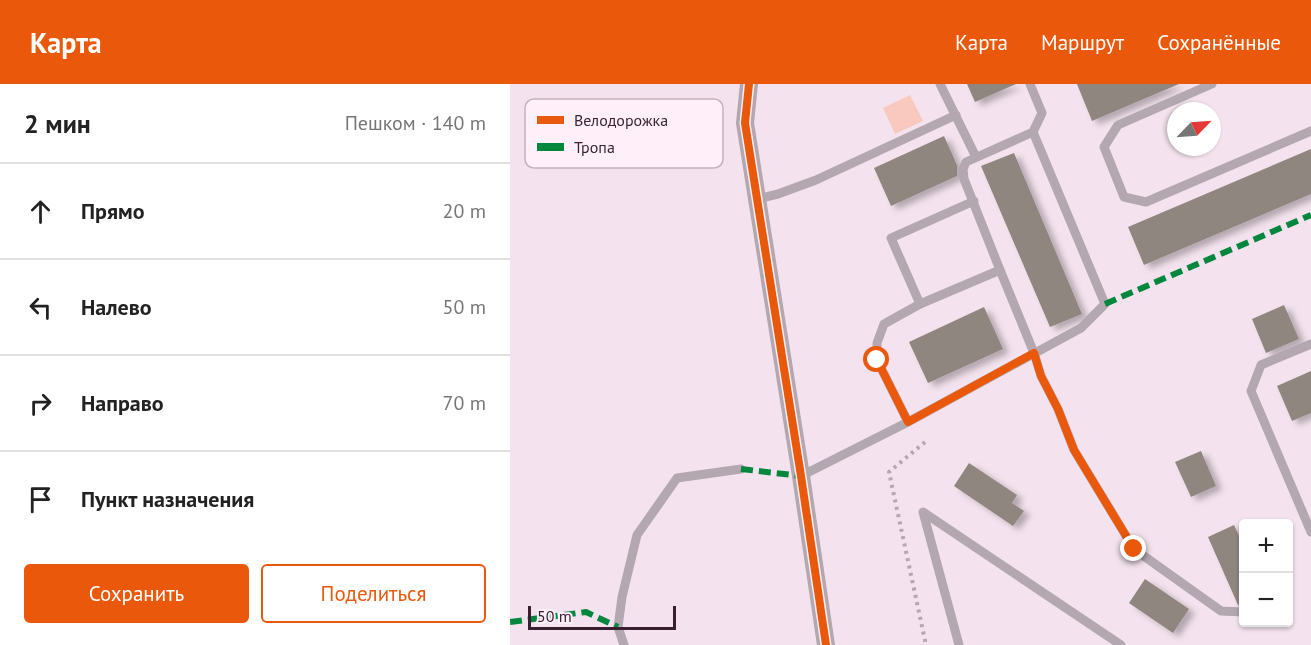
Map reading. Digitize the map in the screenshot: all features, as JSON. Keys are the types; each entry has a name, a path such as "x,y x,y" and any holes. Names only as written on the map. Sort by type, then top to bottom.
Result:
{"street":[{"path":"749,84 745,123 826,645"}],"lane":[{"path":"940,84 976,158"},
{"path":"1030,84 1042,113 1033,132 966,162 963,169 964,179 999,270 1034,353 1041,376 1058,409 1074,450 1134,549 1221,611 1239,612"},
{"path":"1212,84 1118,125 1104,147 1124,197 1146,202 1311,131"},
{"path":"757,199 816,180 956,115"},
{"path":"801,476 908,422 1081,328 1105,304 1033,132"},
{"path":"920,304 891,237 974,201"},
{"path":"908,422 877,360 877,343 884,324 920,304 999,270"},
{"path":"1311,344 1262,365 1251,391 1311,532"},
{"path":"624,645 618,627 622,597 637,535 677,478 741,469"},
{"path":"959,645 922,512 1121,645"}],"path":[{"path":"925,442 889,472 926,645"}],"shaded area":[{"path":"910,95 923,121 895,134 883,108"}],"building":[{"path":"967,84 1016,84 975,102"},
{"path":"1077,84 1179,84 1092,121"},
{"path":"944,136 957,165 957,176 891,206 874,168"},
{"path":"1311,149 1311,194 1144,265 1128,227"},
{"path":"1014,153 1082,314 1050,327 981,166"},
{"path":"1284,305 1299,339 1266,353 1252,319"},
{"path":"984,307 1003,349 928,383 909,342"},
{"path":"1311,371 1311,413 1292,421 1277,386"},
{"path":"1201,451 1216,486 1191,497 1175,462"},
{"path":"969,463 1017,495 1012,503 1024,511 1013,526 954,486"},
{"path":"1234,525 1239,536 1239,605 1238,605 1208,537"},
{"path":"1145,579 1189,609 1173,633 1129,603"}],"marked path":[{"path":"1105,304 1311,215"},
{"path":"741,469 801,476"},
{"path":"510,622 586,612 618,627"}],"cycle path":[{"path":"749,84 745,123 826,645"}],"route":[{"path":"877,360 908,422 1034,353 1041,376 1058,409 1074,450 1134,549"}]}
